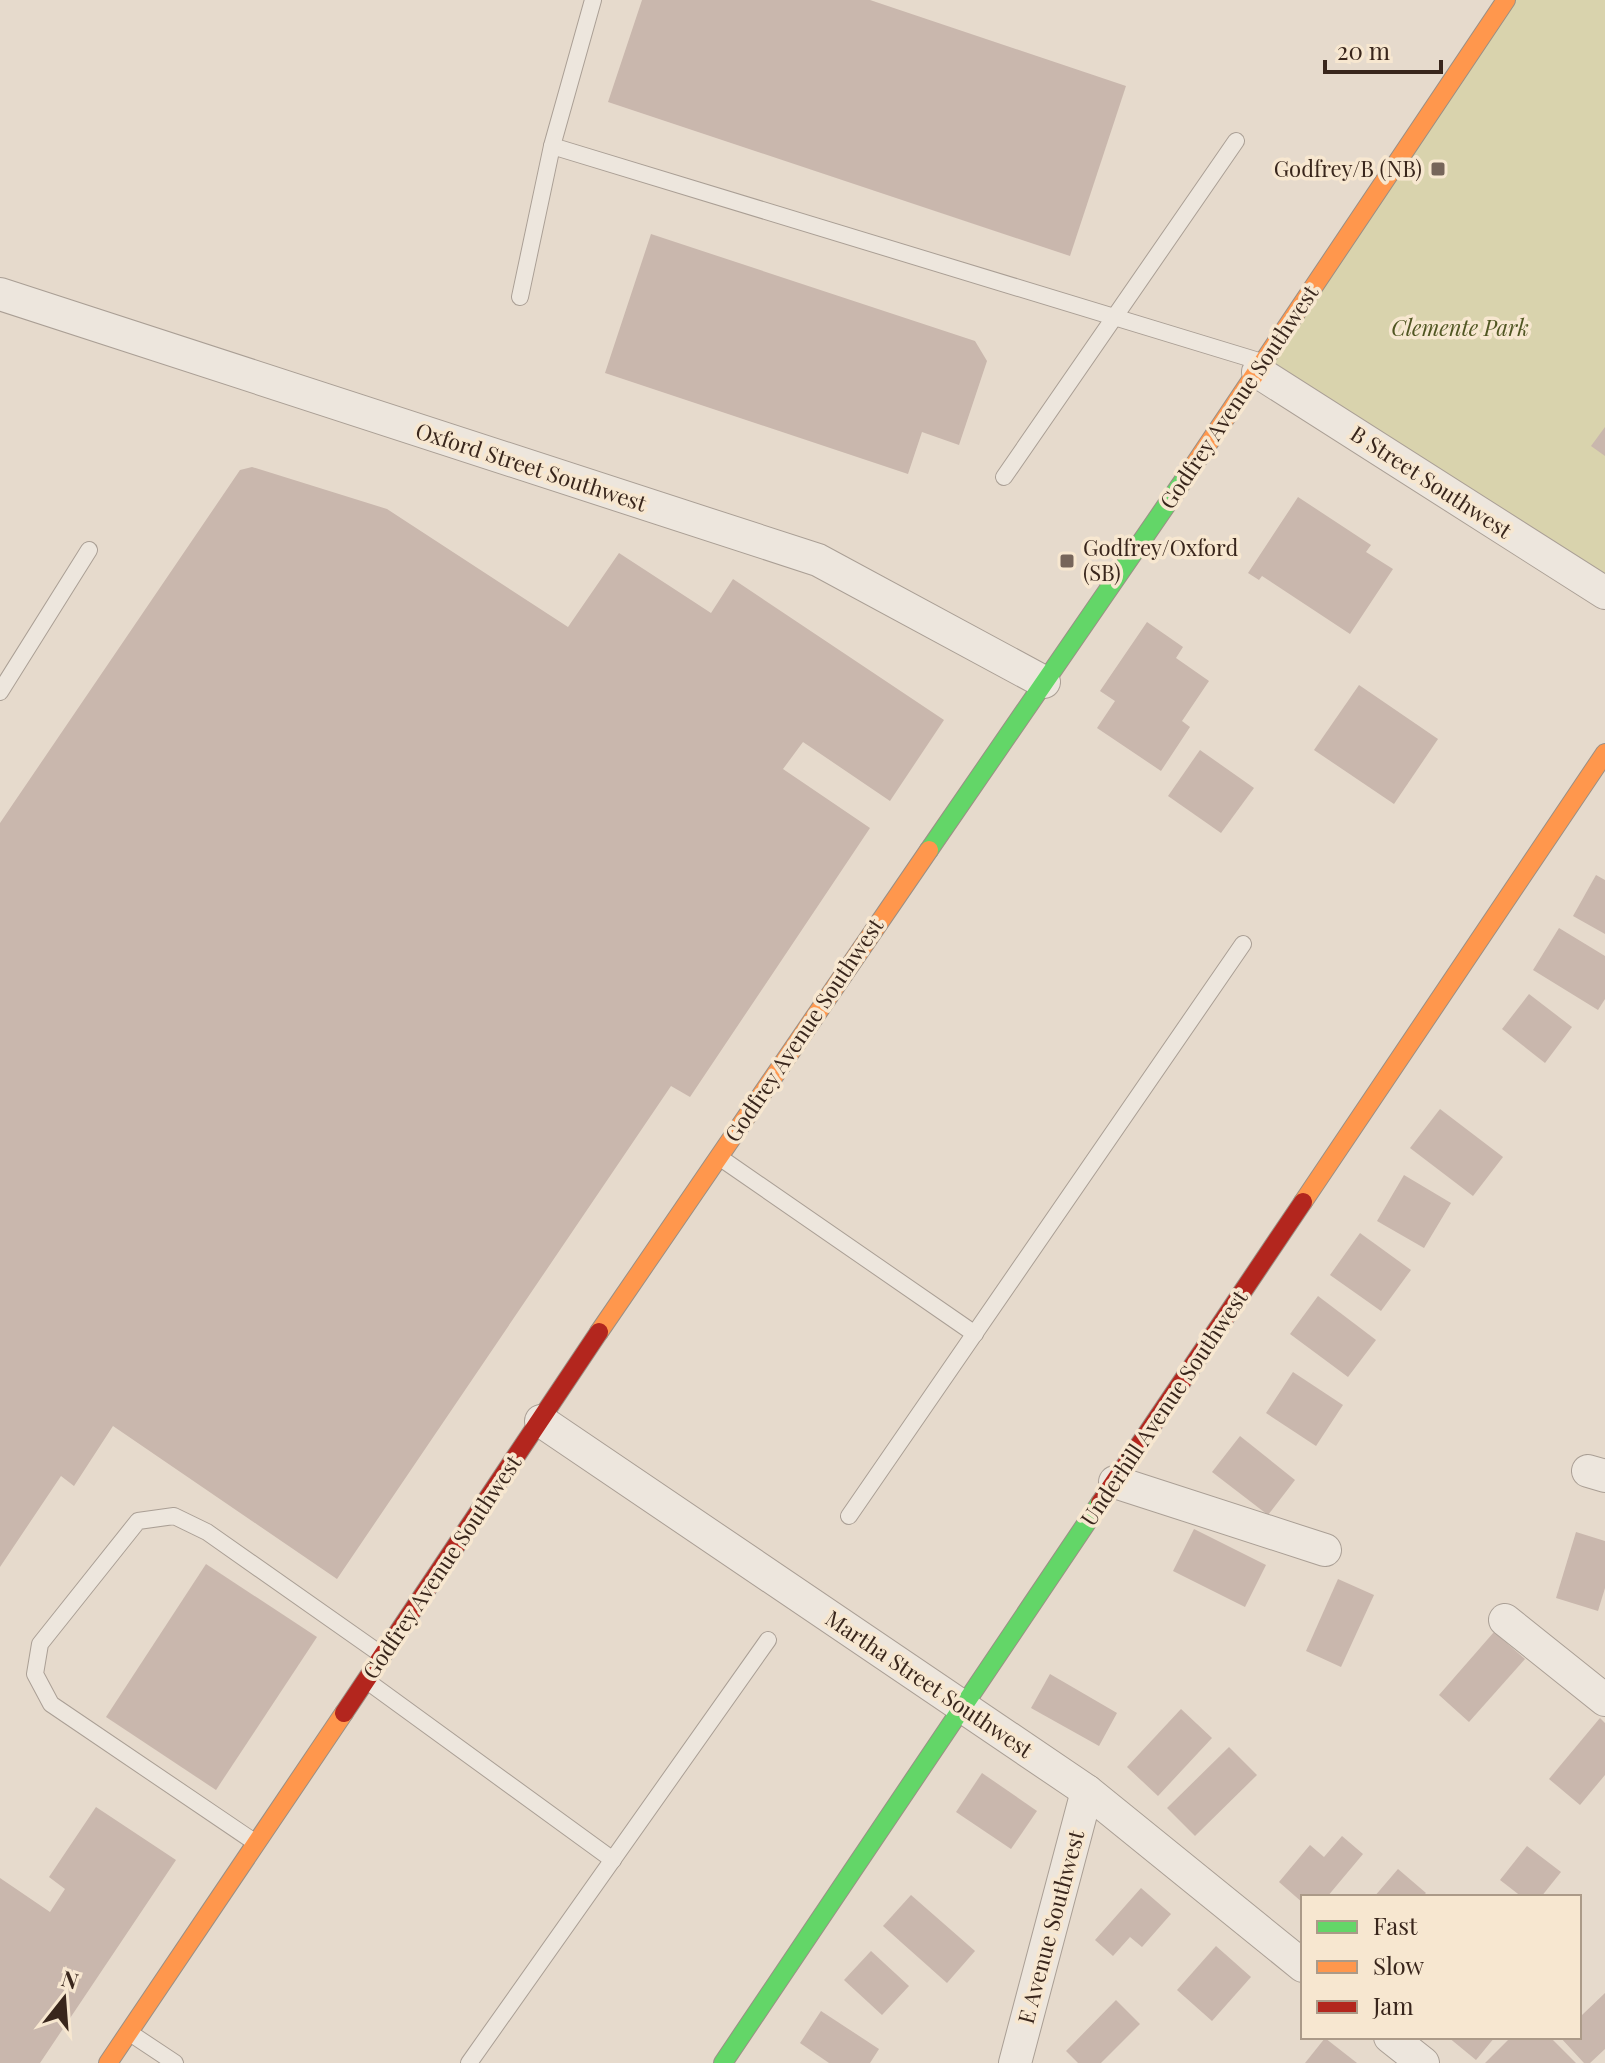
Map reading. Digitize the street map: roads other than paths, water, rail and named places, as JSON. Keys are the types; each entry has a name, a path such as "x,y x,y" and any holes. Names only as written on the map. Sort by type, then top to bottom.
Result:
{"main road":[{"name":"Godfrey Avenue Southwest","path":"108,2063 718,1156 1261,367 1506,0"},
{"name":"Underhill Avenue Southwest","path":"723,2063 1605,753"}],"street":[{"name":"Oxford Street Southwest","path":"0,294 818,560 1044,682"},
{"name":"B Street Southwest","path":"1261,367 1605,593"},
{"name":"Martha Street Southwest","path":"541,1421 1087,1791 1301,1964"},
{"path":"1115,1482 1325,1550"},
{"path":"1505,1620 1605,1700"},
{"name":"E Avenue Southwest","path":"1015,2063 1087,1791"},
{"path":"1393,2039 1423,2063"}],"lane":[{"path":"520,297 552,146 593,0"},
{"path":"1004,477 1236,141"},
{"path":"552,146 1115,317 1261,367"},
{"path":"0,692 89,550"},
{"path":"849,1516 1243,944"},
{"path":"718,1156 975,1334"},
{"path":"257,1844 51,1704 35,1674 40,1644 138,1521 174,1516 207,1532 383,1655"},
{"path":"469,2063 768,1640"},
{"path":"366,1680 613,1860"},
{"path":"129,2032 175,2063"}],"place":[{"name":"Godfrey/B (NB)","path":"1438,169"},
{"name":"Godfrey/Oxford (SB)","path":"1067,561"}],"park label":[{"name":"Clemente Park","path":"1460,328"}]}
